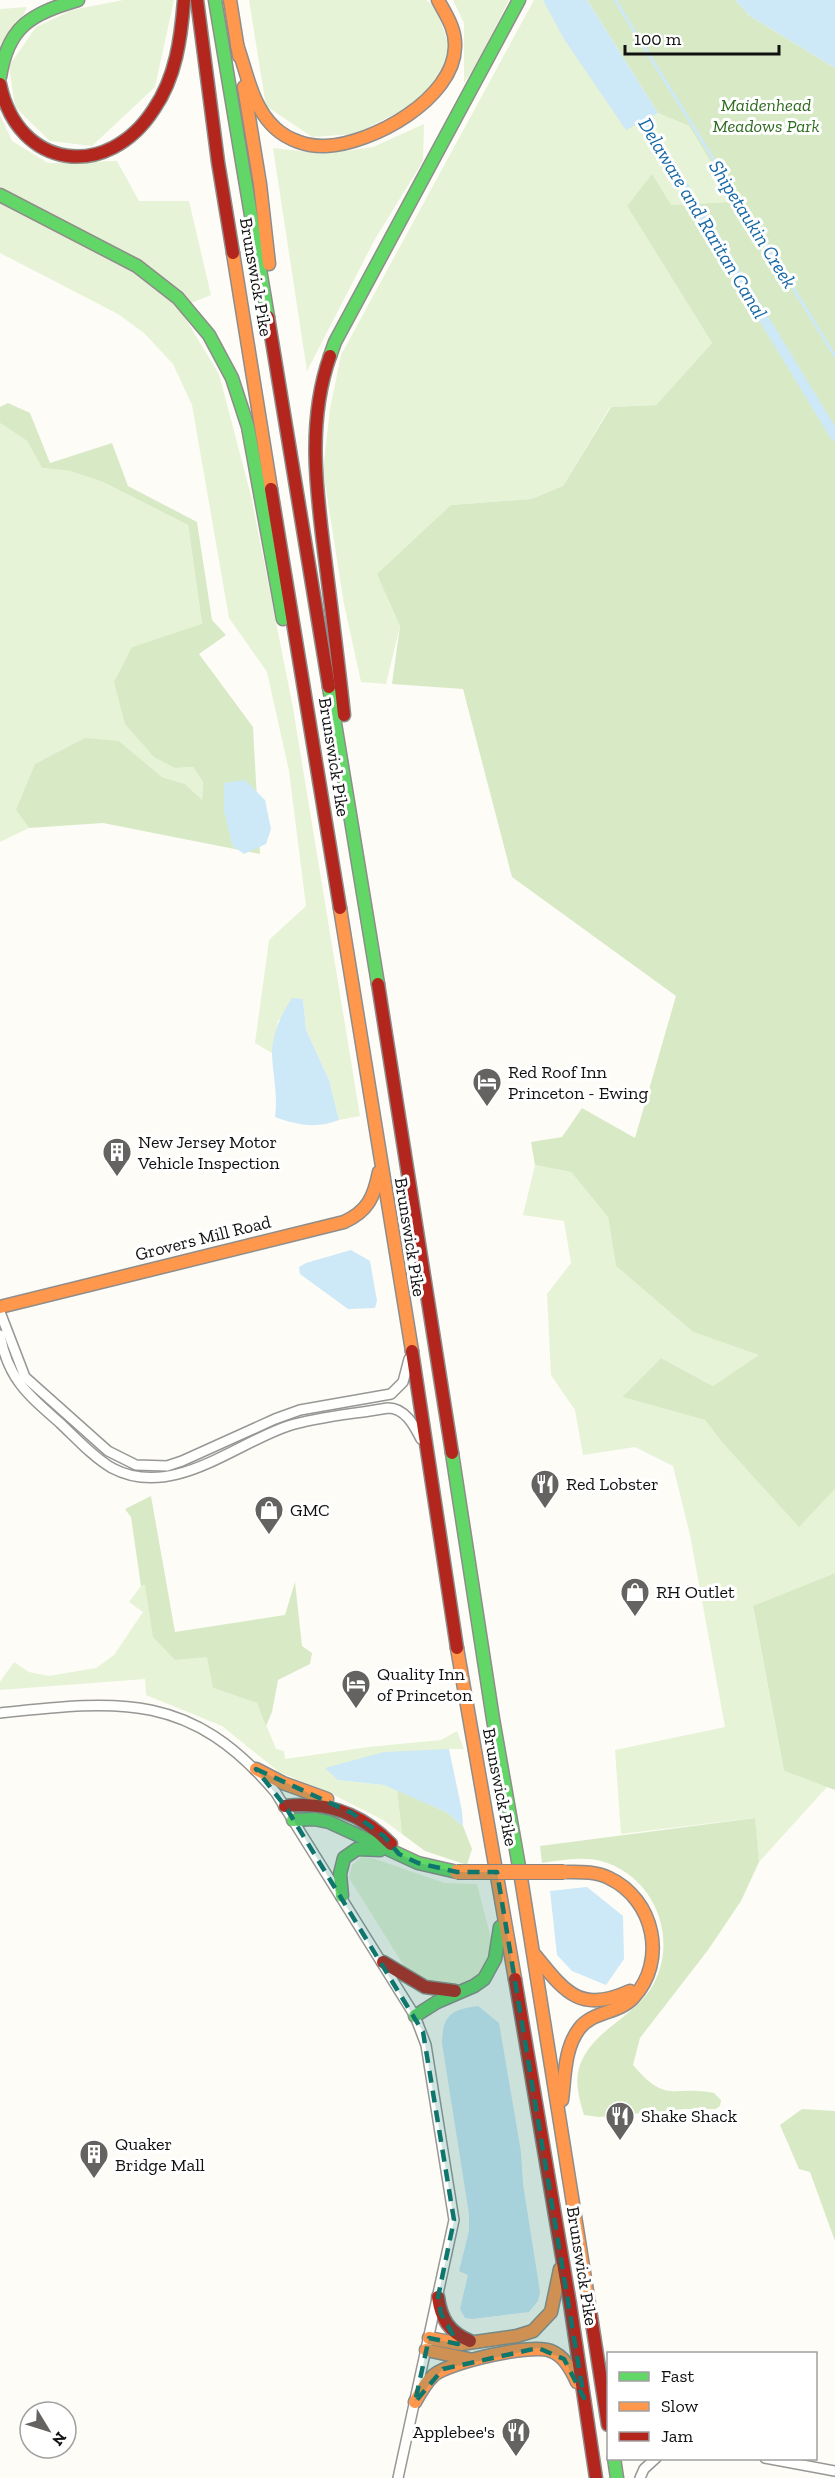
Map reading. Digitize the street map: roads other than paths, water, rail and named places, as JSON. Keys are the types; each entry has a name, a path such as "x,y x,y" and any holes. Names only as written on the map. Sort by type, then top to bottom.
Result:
{"main road":[{"path":"0,76 5,50 19,28 41,11 78,0"},
{"path":"0,84 3,103 11,122 20,133 42,149 69,156 84,156 98,154 114,147 143,124 164,93 176,58 184,0"},
{"name":"Brunswick Pike","path":"197,0 218,162 428,1451 465,1703 501,1894 562,2256 596,2478"},
{"name":"Brunswick Pike","path":"214,0 362,889 491,1708 534,1954 607,2412"},
{"path":"230,0 266,227 270,281 269,324"},
{"path":"237,45 257,101 269,122 280,132 305,144 334,145 375,133 400,120 422,107 442,85 453,59 455,45 450,20 438,0"},
{"path":"362,889 313,455 315,411 321,380 335,342 519,0"},
{"path":"0,187 33,212"},
{"path":"0,195 155,277 190,309 206,329 231,372 248,427 289,656 343,925"},
{"name":"Grovers Mill Road","path":"0,1309 344,1222 363,1212 372,1203 380,1165"},
{"path":"256,1769 283,1783 330,1800 352,1813 384,1836 399,1854"},
{"path":"285,1806 319,1804 352,1813"},
{"path":"293,1820 314,1819 329,1822 431,1868 457,1872 591,1873 619,1883 637,1901 644,1910 652,1931 654,1950 650,1968 642,1986 632,1998 617,2009 597,2015 579,2028 570,2045 559,2113"},
{"path":"342,1896 340,1867 350,1852 366,1847 399,1854"},
{"path":"416,2016 459,1991 479,1983 492,1967 498,1949 501,1894"},
{"path":"534,1954 562,1989 574,1996 591,2001 624,1994 640,1982 650,1968"},
{"path":"383,1962 422,1987 436,1991 459,1991"},
{"path":"427,2344 473,2343 521,2335 540,2326 554,2304 562,2256"},
{"path":"438,2297 441,2314 450,2330 473,2343"},
{"path":"427,2344 475,2359"},
{"path":"415,2402 425,2385 437,2373 475,2359 538,2348 551,2350 562,2357 570,2367 584,2398"},
{"path":"614,2460 617,2478"}],"street":[{"path":"0,1309 18,1362 30,1382 108,1450 136,1465 150,1467 166,1466 182,1461 274,1419 300,1410 391,1394 405,1377 411,1351"},
{"path":"0,1335 2,1351 12,1375 25,1392 100,1459 122,1473 144,1477 175,1476 288,1426 388,1408 394,1408 409,1418 428,1451"},
{"path":"0,1713 101,1704 156,1711 210,1733 256,1769 285,1806 416,2016 426,2044 454,2220 399,2478"},
{"path":"640,2478 644,2469 654,2460"},
{"path":"776,2460 835,2471"}],"water":[{"path":"543,0 587,0 658,113 626,130 564,39"},
{"path":"735,0 835,0 835,68 750,16"},
{"path":"245,780 265,800 271,829 266,844 244,854 232,845 224,810 224,783"},
{"path":"292,998 303,999 306,1030 329,1080 339,1120 331,1123 307,1125 275,1117 272,1047 278,1025"},
{"path":"351,1250 370,1261 377,1301 375,1308 348,1309 300,1274 299,1267 306,1263"},
{"path":"449,1749 463,1826 446,1812 384,1785 338,1780 325,1768 384,1752"},
{"path":"587,1887 623,1916 624,1959 606,1985 572,1971 557,1955 550,1891"},
{"path":"478,2006 499,2023 521,2152 523,2184 540,2292 538,2301 529,2312 472,2319 465,2318 460,2309 468,2275 459,2271 469,2231 469,2214 442,2043 444,2026 450,2015 461,2009"}],"waterway":[{"name":"Shipetaukin Creek","path":"615,0 835,356"},
{"name":"Delaware and Raritan Canal","path":"636,108 835,436"}],"place":[{"name":"Red Roof Inn Princeton - Ewing","path":"487,1108"},
{"name":"New Jersey Motor Vehicle Inspection","path":"117,1178"},
{"name":"Red Lobster","path":"545,1510"},
{"name":"GMC","path":"269,1536"},
{"name":"RH Outlet","path":"635,1618"},
{"name":"Quality Inn of Princeton","path":"356,1710"},
{"name":"Shake Shack","path":"620,2142"},
{"name":"Quaker Bridge Mall","path":"94,2180"},
{"name":"Applebee's","path":"516,2458"}],"park label":[{"name":"Maidenhead Meadows Park","path":"766,115"}]}
